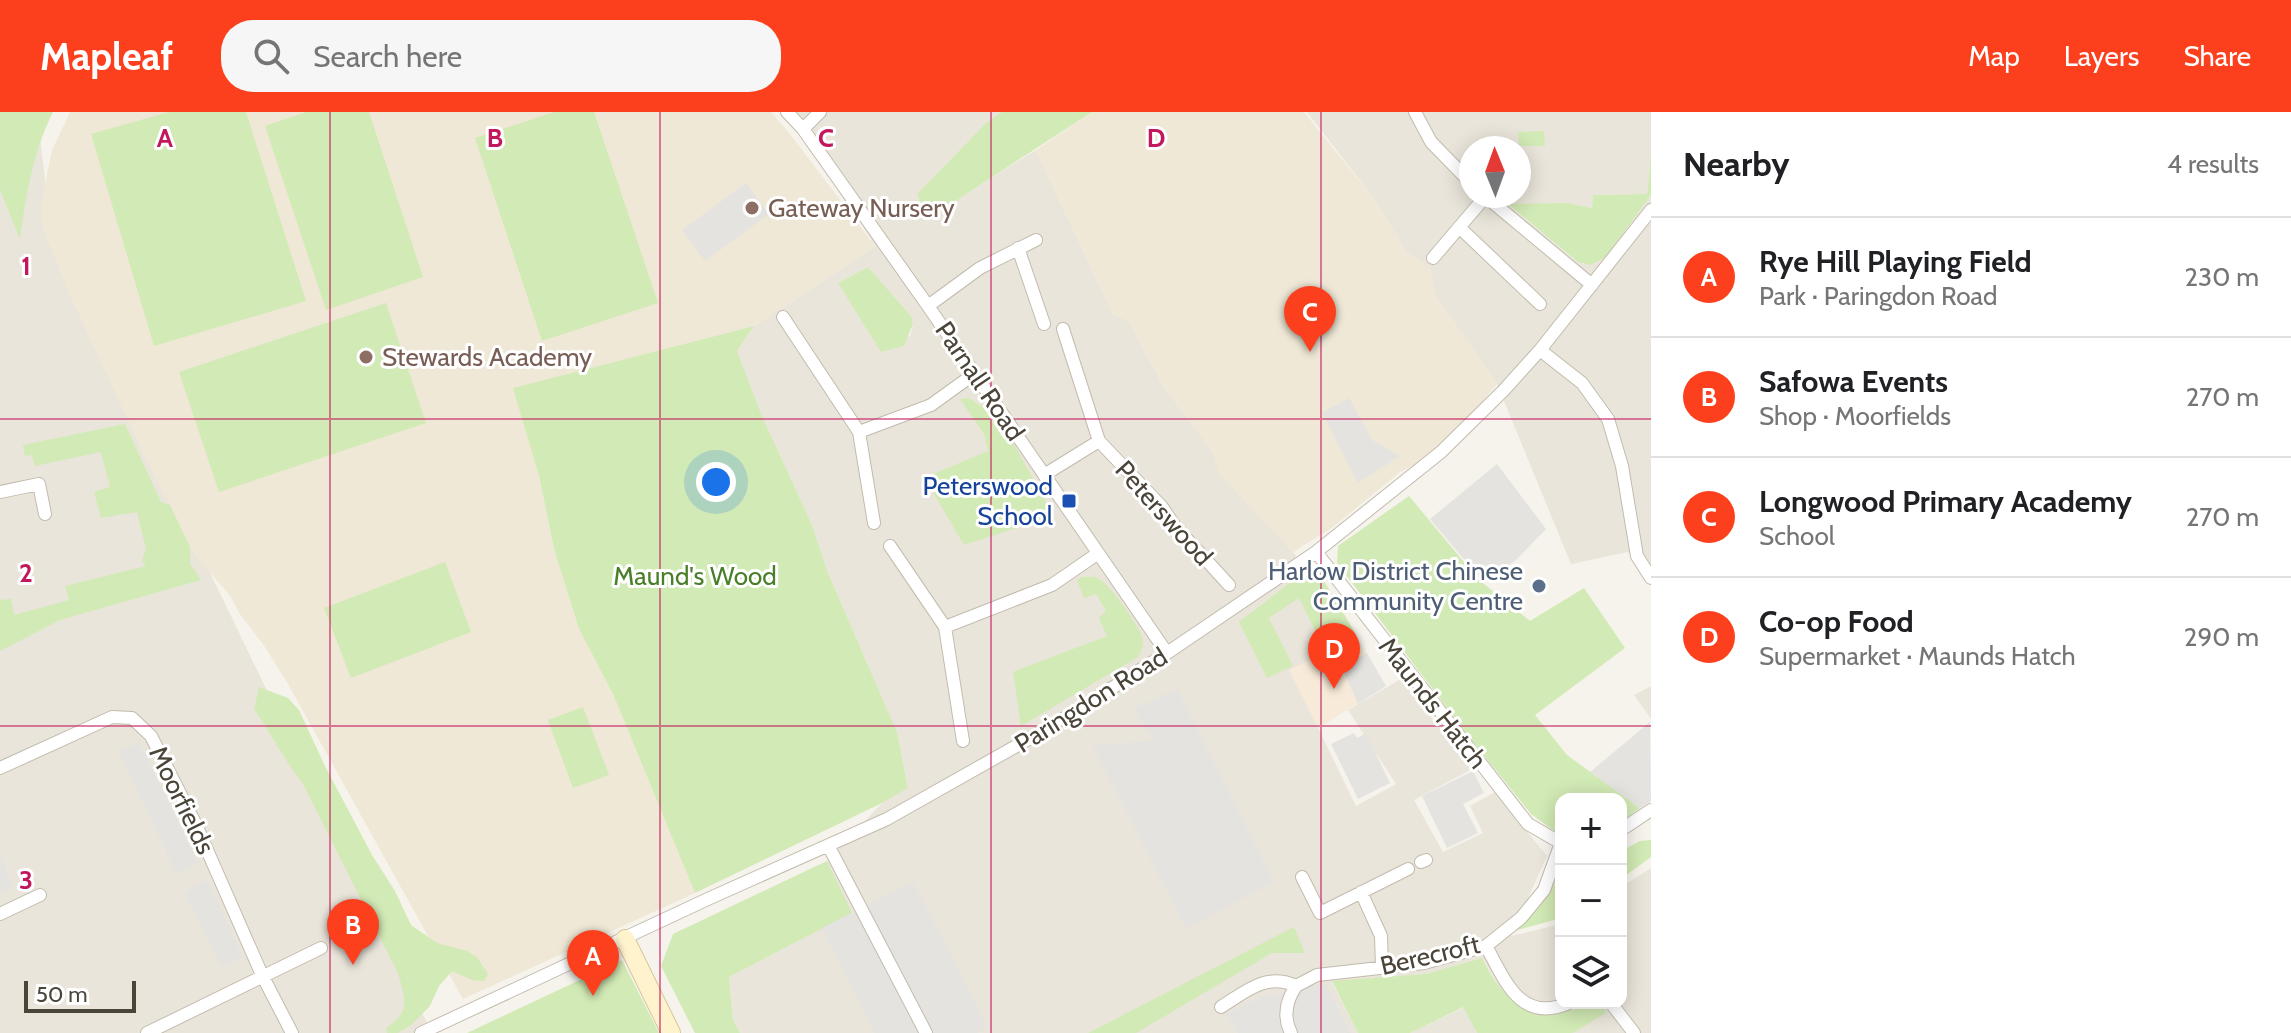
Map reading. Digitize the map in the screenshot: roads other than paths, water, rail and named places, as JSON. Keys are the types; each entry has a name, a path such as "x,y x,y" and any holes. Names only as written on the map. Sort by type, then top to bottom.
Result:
{"street":[{"name":"Parnall Road","path":"787,112 803,129 928,306 1167,653"},
{"path":"803,129 820,112"},
{"path":"1415,112 1431,142 1459,171"},
{"path":"1433,258 1475,208"},
{"path":"1499,208 1592,285"},
{"name":"Paringdon Road","path":"421,1033 887,819 1044,731 1167,653 1316,552 1441,452 1540,350 1651,210"},
{"path":"1459,227 1540,304"},
{"path":"928,306 980,268 1036,240"},
{"path":"1018,248 1044,324"},
{"path":"783,317 859,432 874,523"},
{"name":"Peterswood","path":"1063,329 1099,441 1162,507 1174,525 1229,585"},
{"path":"1540,350 1582,383 1608,419 1622,466 1637,556 1651,578"},
{"path":"859,432 931,405 974,374"},
{"name":"Peterswood","path":"1044,475 1099,441"},
{"path":"0,492 39,484 45,514"},
{"path":"890,546 945,627 963,741"},
{"name":"Maunds Hatch","path":"1316,552 1528,824 1555,840"},
{"path":"945,627 1040,590 1097,554"},
{"name":"Moorfields","path":"0,768 112,717 132,718 151,736 292,1033"},
{"path":"1627,826 1650,812"},
{"path":"829,847 926,1033"},
{"name":"Berecroft","path":"1221,1007 1267,981 1279,980 1296,986 1317,975 1424,963 1486,946 1521,918 1544,890 1555,860"},
{"path":"1302,877 1320,913 1408,869"},
{"path":"1361,892 1381,936 1382,968"},
{"path":"0,914 40,895"},
{"path":"625,939 671,1033"},
{"path":"1486,946 1507,984 1523,1002 1555,1007"},
{"path":"147,1033 321,948"},
{"path":"1291,1033 1286,1010 1289,995 1296,986"},
{"path":"1616,1009 1634,1033"}],"place":[{"name":"Gateway Nursery","path":"752,208"},
{"name":"Longwood Primary Academy","path":"1310,352"},
{"name":"Stewards Academy","path":"366,357"},
{"name":"Peterswood School","path":"1069,501"},
{"name":"Harlow District Chinese Community Centre","path":"1539,586"},
{"name":"Co-op Food","path":"1334,689"},
{"name":"Safowa Events","path":"353,965"},
{"name":"Rye Hill Playing Field","path":"593,996"}],"park label":[{"name":"Maund's Wood","path":"695,576"}]}
